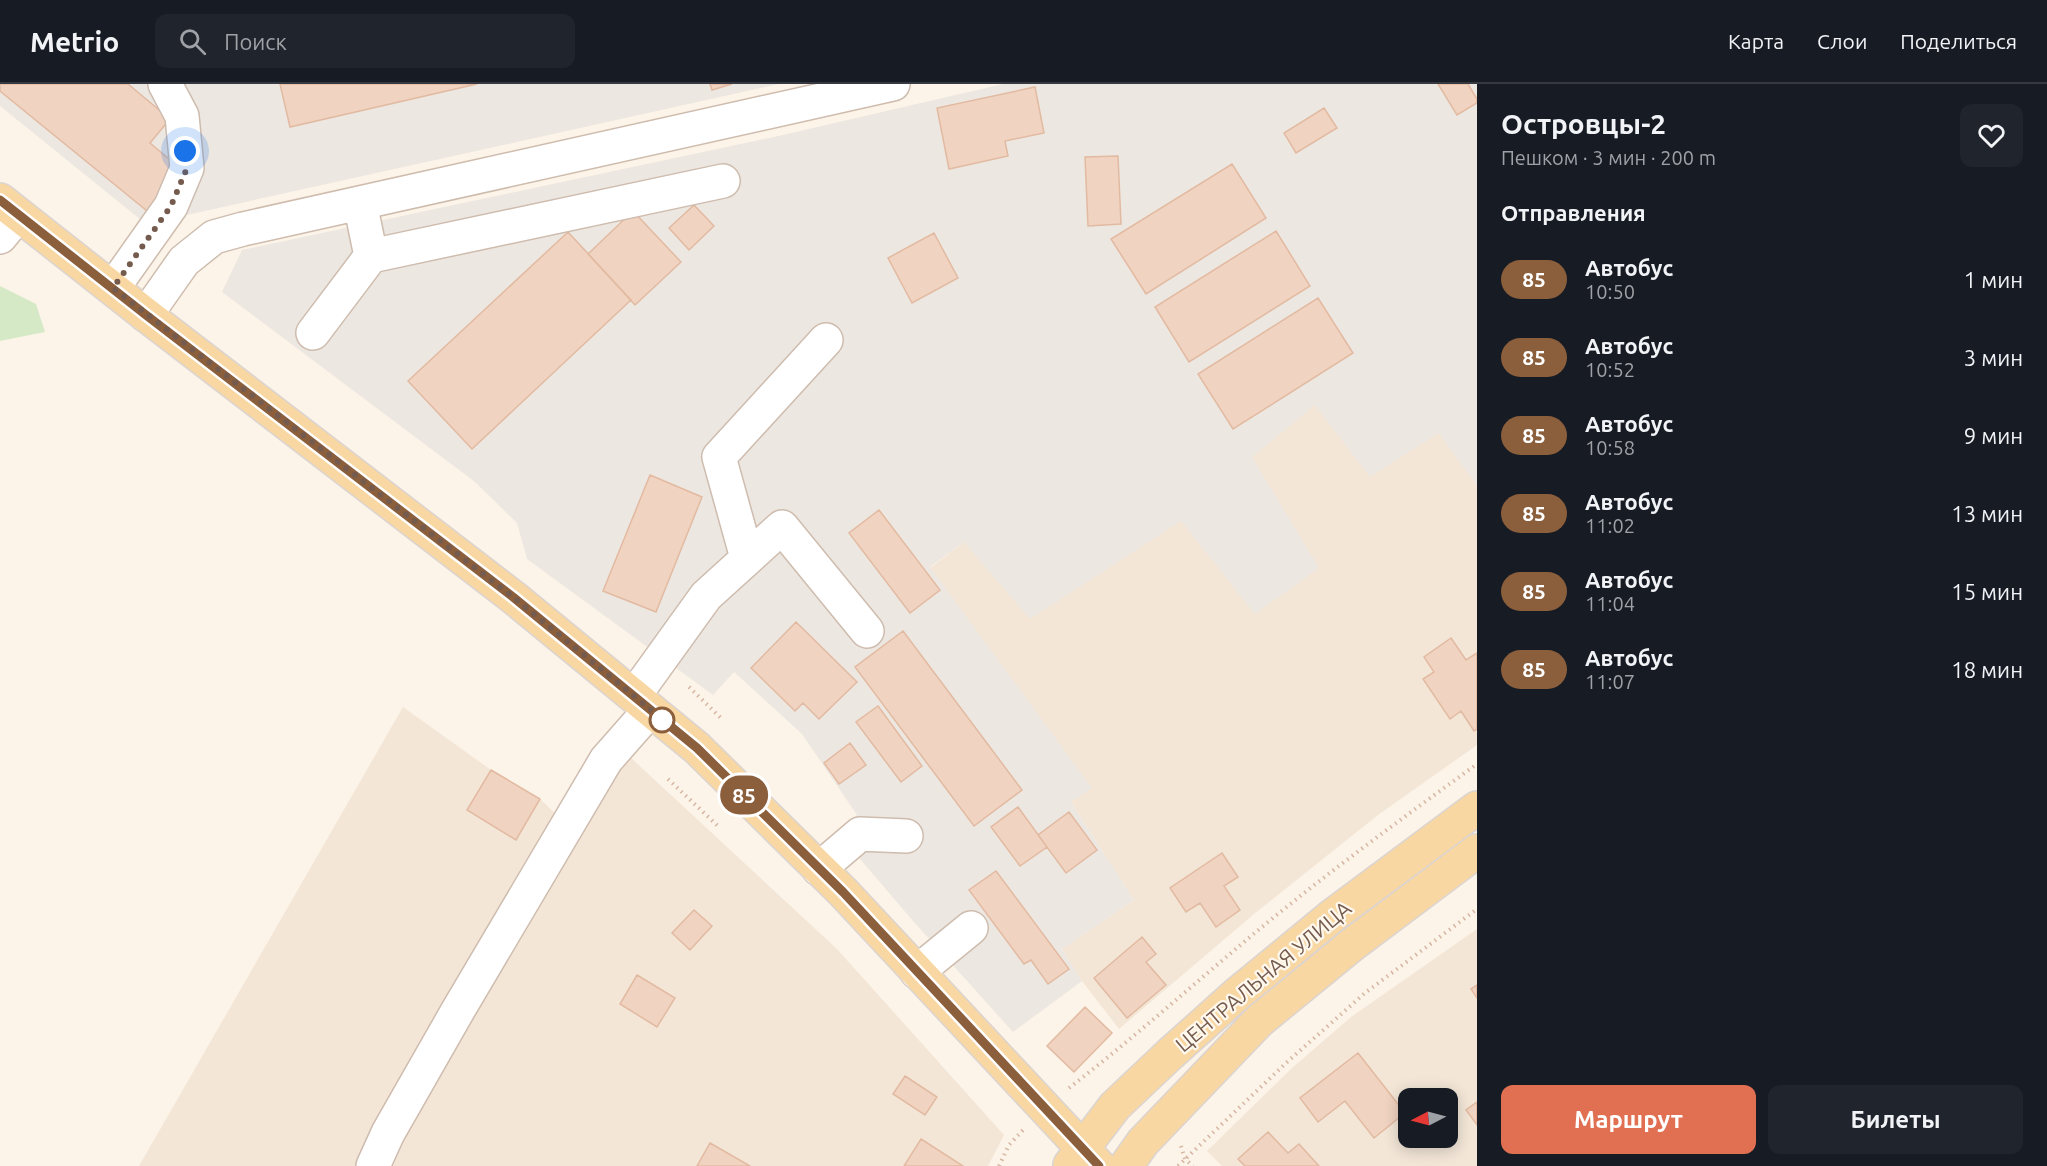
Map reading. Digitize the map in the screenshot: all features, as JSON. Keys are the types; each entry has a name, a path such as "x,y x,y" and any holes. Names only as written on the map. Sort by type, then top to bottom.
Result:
{"main road":[{"path":"6,217 113,288 513,597 697,748 843,892 1083,1160"},
{"name":"ЦЕНТРАЛЬНАЯ УЛИЦА","path":"1083,1160 1114,1106 1170,1054 1332,916 1477,808"},
{"name":"ЦЕНТРАЛЬНАЯ УЛИЦА","path":"1126,1166 1143,1142 1259,1021 1353,944 1477,851"}],"street":[{"path":"113,288 171,206 187,168 182,116 165,84"},
{"path":"146,315 184,261 214,237 893,84"},
{"path":"313,333 371,256 723,182"},
{"path":"360,203 371,256"},
{"path":"747,558 719,457 826,340"},
{"path":"373,1166 388,1133 445,1032 706,596 782,527 867,630"},
{"path":"819,869 860,834 906,836"},
{"path":"917,972 971,928"}],"path":[{"path":"689,687 723,720"},
{"path":"668,778 720,828"},
{"path":"1178,1166 1286,1063 1365,993 1477,909"},
{"path":"1185,1159 1192,1166"}],"shaded area":[{"path":"0,84 779,84 146,224 0,106"},
{"path":"1003,84 1477,84 1477,486 1439,433 1370,477 1315,405 1252,457 1319,568 1255,614 1181,521 1030,619 964,542 930,567 1092,788 1071,802 1134,900 1062,949 1082,981 1013,1032 836,831 857,815 802,734 734,672 713,695 527,559 517,523 475,482 222,292 242,250 774,137"},
{"path":"1315,405 1440,433 1477,486 1477,745 1378,815 1254,914 1119,1029 1082,981 1062,949 1134,900 1071,802 1091,788 930,568 964,542 1030,618 1181,520 1318,568 1251,457"},
{"path":"403,707 491,770 540,799 557,815 496,911 375,1129 358,1166 139,1166"},
{"path":"631,758 837,949 1004,1135 988,1166 393,1166 406,1137 519,928 609,783"},
{"path":"1477,929 1477,1166 1222,1166 1207,1151 1292,1068 1351,1017"}],"green space":[{"path":"0,286 36,304 45,332 0,341"}],"building":[{"path":"0,84 128,84 170,119 150,143 170,160 173,190 152,215 0,91"},
{"path":"280,84 477,84 290,127"},
{"path":"710,84 732,84 712,90"},
{"path":"1438,84 1468,84 1477,103 1457,115"},
{"path":"1035,87 1044,133 1005,141 1008,156 949,169 937,108"},
{"path":"1324,108 1337,128 1296,153 1284,133"},
{"path":"1118,156 1121,224 1088,226 1085,157"},
{"path":"1232,164 1266,218 1146,294 1111,239"},
{"path":"694,205 714,226 689,250 669,228"},
{"path":"633,211 681,262 635,305 588,254"},
{"path":"1276,231 1310,286 1189,362 1155,307"},
{"path":"568,232 631,300 472,449 408,381"},
{"path":"934,233 958,278 912,303 888,258"},
{"path":"1318,298 1353,353 1233,429 1198,374"},
{"path":"650,475 702,497 656,612 603,591"},
{"path":"879,510 940,590 910,613 849,533"},
{"path":"796,622 857,682 819,719 803,703 795,711 751,668"},
{"path":"903,631 1022,790 974,826 855,667"},
{"path":"1451,638 1466,660 1477,653 1477,729 1474,731 1461,711 1450,719 1423,679 1434,672 1424,657"},
{"path":"878,706 922,766 901,782 856,722"},
{"path":"850,743 866,765 839,784 824,763"},
{"path":"491,770 540,799 516,840 467,810"},
{"path":"1018,807 1047,847 1020,866 991,827"},
{"path":"1069,812 1097,850 1066,873 1038,835"},
{"path":"1222,853 1238,877 1224,886 1240,910 1216,927 1200,903 1186,912 1170,888"},
{"path":"996,871 1069,969 1048,984 1031,960 1024,964 969,890"},
{"path":"694,910 712,926 690,950 672,933"},
{"path":"1142,937 1156,954 1146,962 1166,985 1127,1018 1094,978"},
{"path":"637,975 675,998 657,1027 620,1004"},
{"path":"1477,985 1477,998 1471,989"},
{"path":"1085,1007 1112,1033 1074,1072 1047,1046"},
{"path":"1358,1053 1398,1104 1398,1119 1374,1138 1345,1101 1318,1122 1300,1098"},
{"path":"905,1076 937,1097 925,1115 893,1094"},
{"path":"1477,1102 1477,1125 1466,1110"},
{"path":"1268,1132 1288,1153 1299,1144 1319,1166 1245,1166 1238,1159"},
{"path":"921,1139 963,1166 904,1166"},
{"path":"710,1143 750,1166 697,1166"}],"bus line":[{"name":"85","path":"0,200 513,597 697,748 843,892 1099,1166"}],"route":[{"path":"185,151 187,168 171,206 140,253 113,288 513,597 666,722 662,720"}]}
